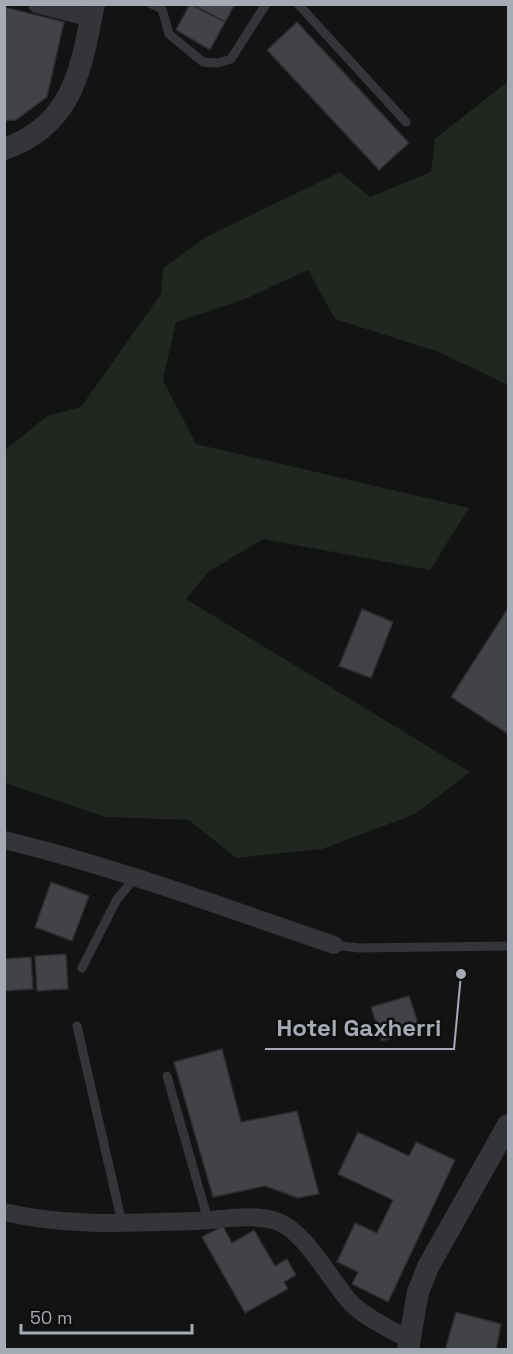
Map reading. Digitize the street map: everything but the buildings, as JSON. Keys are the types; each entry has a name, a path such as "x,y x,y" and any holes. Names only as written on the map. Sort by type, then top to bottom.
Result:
{"street":[{"path":"4,149 36,134 62,109 74,82 92,11 37,4"},
{"path":"4,840 42,849 135,878 334,945"},
{"path":"4,1212 68,1221 122,1223 253,1217 276,1221 293,1229 353,1305 412,1346 418,1292 428,1267 508,1125"}],"lane":[{"path":"151,4 162,9 169,34 203,62 218,63 231,59 266,4"},
{"path":"298,4 406,122"},
{"path":"82,969 117,899 135,878"},
{"path":"334,945 359,948 508,946"},
{"path":"77,1026 122,1223"},
{"path":"167,1076 208,1220"}],"shaded area":[{"path":"508,81 508,385 439,352 335,319 308,270 245,299 176,322 163,380 196,444 469,508 430,570 263,539 208,572 186,599 470,772 415,814 322,849 236,858 189,820 105,817 5,783 5,450 47,416 81,407 161,294 163,268 206,237 340,172 370,197 431,172 435,139"}],"place":[{"name":"Hotel Gaxherri","path":"461,974"}]}
